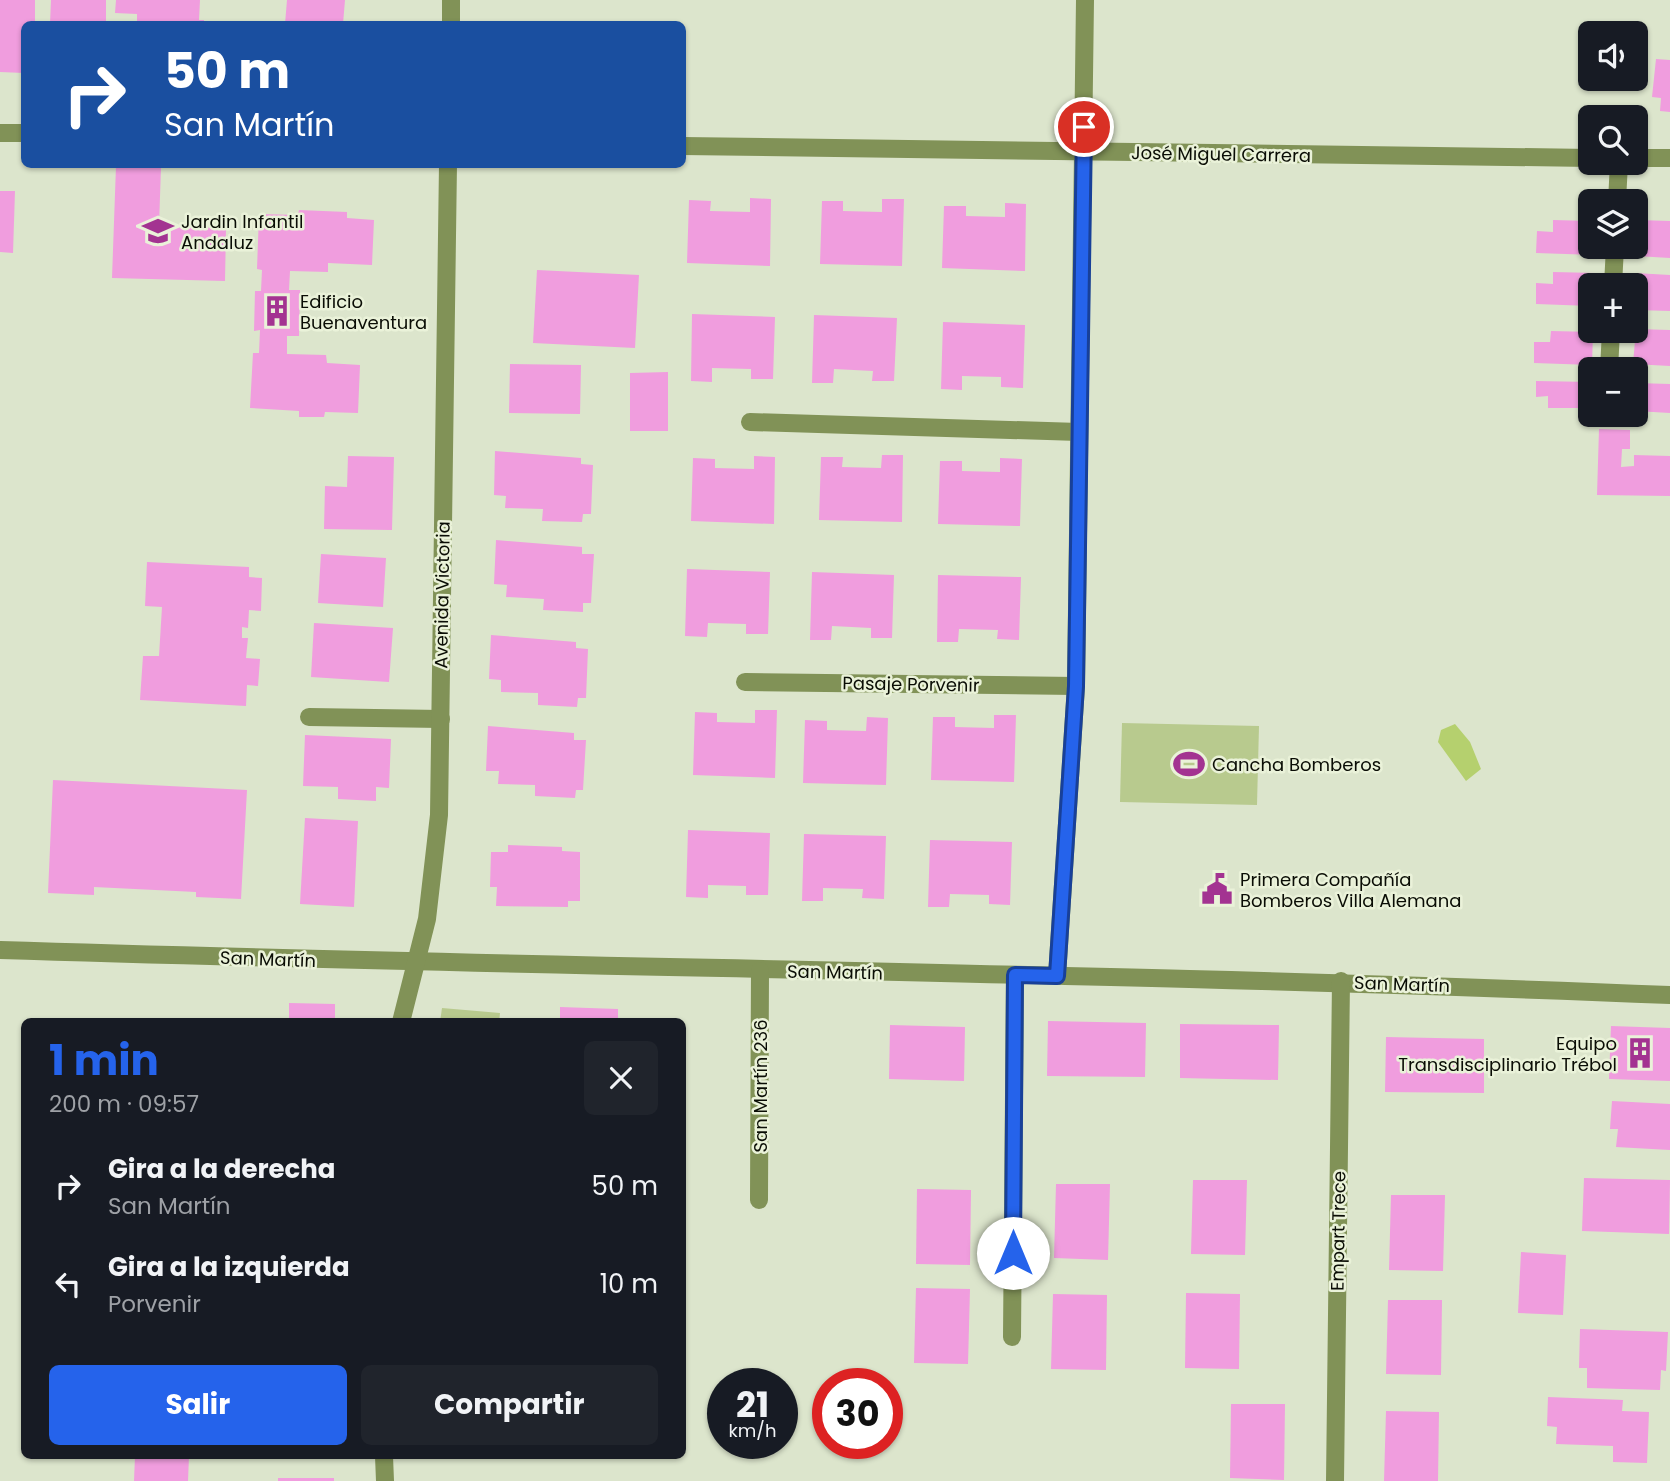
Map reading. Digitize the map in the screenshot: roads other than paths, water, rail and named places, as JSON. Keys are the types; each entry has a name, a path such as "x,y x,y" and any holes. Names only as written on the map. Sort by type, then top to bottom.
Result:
{"street":[{"path":"450,21 451,0"},
{"path":"1057,976 1076,686 1085,0"},
{"path":"0,133 21,133"},
{"name":"José Miguel Carrera","path":"686,146 1578,158"},
{"path":"1648,158 1670,158"},
{"name":"Avenida Victoria","path":"402,1018 427,919 439,815 448,168"},
{"path":"750,422 1080,432"},
{"name":"Pasaje Porvenir","path":"745,682 1076,686"},
{"path":"309,716 441,719"},
{"name":"San Martín","path":"0,950 416,964 1341,981 1670,995"},
{"name":"San Martín 236","path":"759,1200 760,971"},
{"path":"1012,1337 1015,975"},
{"name":"Empart Trece","path":"1335,1481 1341,981"},
{"path":"384,1459 385,1481"}],"place":[{"name":"Jardin Infantil Andaluz","path":"158,231"},
{"name":"Edificio Buenaventura","path":"277,311"},
{"name":"Cancha Bomberos","path":"1189,764"},
{"name":"Primera Compañía Bomberos Villa Alemana","path":"1217,889"},
{"name":"Equipo Transdisciplinario Trébol","path":"1640,1053"}]}
